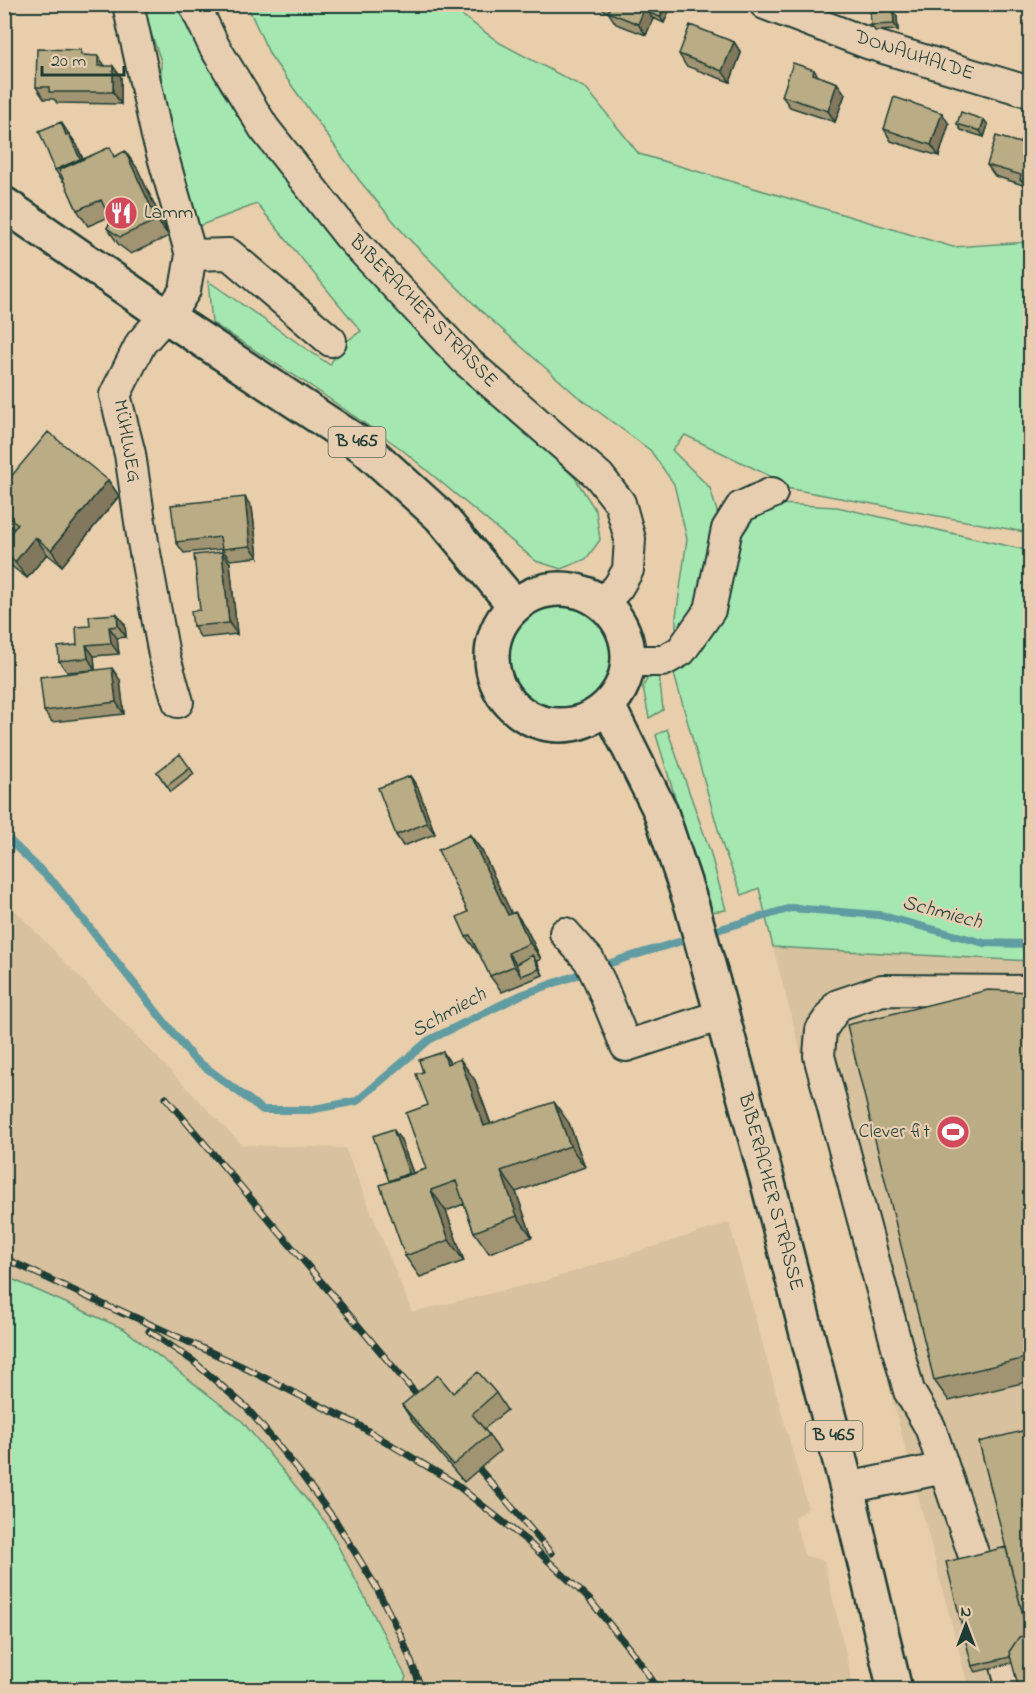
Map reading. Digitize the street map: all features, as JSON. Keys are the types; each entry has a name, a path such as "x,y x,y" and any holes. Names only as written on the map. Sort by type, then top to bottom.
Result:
{"main road":[{"name":"B 465","path":"4,204 166,316 363,446 440,516 515,606"},
{"path":"558,589 582,592 603,603 618,619 626,639 629,660 623,686 608,706 588,719 564,725 540,722 519,711 502,693 493,671 492,647 500,624 515,606 536,593 558,589"},
{"name":"BIBERACHER STRASSE","path":"608,706 660,810 692,906 847,1488 895,1689"}],"street":[{"path":"128,4 157,136 190,255 229,254 332,341"},
{"name":"BIBERACHER STRASSE","path":"194,4 214,46 264,128 349,236 465,360 599,476 620,503 630,538 628,570 618,587 603,603"},
{"name":"DONAUHALDE","path":"765,4 870,44 1030,93"},
{"name":"MÜHLWEG","path":"178,702 164,655 130,454 115,395 141,343 166,316 185,290 190,255"},
{"path":"629,660 663,661 681,651 710,610 727,529 741,507 772,493"},
{"path":"565,933 595,971 626,1046 722,1015"},
{"path":"1013,1689 973,1553 930,1427 909,1391 819,1056 821,1030 838,1005 882,990 1030,991"},
{"path":"847,1488 944,1468"}],"shaded area":[{"path":"4,899 242,1145 345,1148 412,1312 544,1281 729,1223 808,1508 794,1518 804,1555 824,1561 854,1689 401,1689 406,1677 124,1329 5,1276"},
{"path":"773,947 1030,961 1030,1689 969,1689"}],"green space":[{"path":"141,5 183,5 221,90 315,219 427,339 575,478 596,511 600,540 586,559 561,569 536,561 400,448 311,386 212,323 208,281 330,365 340,346 361,331 257,204 196,227 161,101 161,61"},
{"path":"247,5 448,5 500,43 587,89 639,154 953,247 1030,242 1030,533 786,488 776,479 685,435 672,450 710,488 720,522 702,607 676,639 676,617 687,539 674,484 650,450 576,395 480,310 406,236 359,180 270,55"},
{"path":"778,504 837,507 1030,551 1030,961 773,947 759,888 742,895 723,847 674,674 717,623 737,541 750,516"},
{"path":"560,602 581,606 598,618 610,635 614,656 610,677 598,694 581,706 560,710 539,706 522,694 510,677 506,656 510,635 522,618 539,606"},
{"path":"659,674 663,710 649,718 643,687 647,679"},
{"path":"667,729 710,851 726,910 710,912 656,735"},
{"path":"5,1276 124,1329 242,1421 326,1523 406,1677 401,1689 5,1689"}],"building":[{"path":"610,4 642,4 641,6 645,7 638,24 608,12"},
{"path":"648,4 666,4 660,17 649,13 646,9"},
{"path":"893,11 894,24 871,25 870,12"},
{"path":"690,25 734,42 722,71 679,54"},
{"path":"37,49 81,50 81,55 98,56 98,66 113,66 113,92 49,92 49,87 36,87"},
{"path":"793,63 814,70 813,74 837,83 828,111 782,96"},
{"path":"894,97 942,113 931,145 884,129"},
{"path":"961,112 984,120 980,131 957,124"},
{"path":"61,122 80,159 55,170 39,131"},
{"path":"996,136 1020,143 1021,139 1030,142 1030,183 1020,180 1021,175 987,165"},
{"path":"110,147 114,157 125,151 157,220 120,237 107,228 111,221 101,200 77,210 59,170"},
{"path":"48,432 108,480 51,550 35,537 15,562 4,553 4,541 18,524 4,514 4,485"},
{"path":"245,497 250,546 222,549 220,537 176,542 171,505"},
{"path":"222,552 229,623 193,626 191,611 200,610 194,555"},
{"path":"117,614 118,626 109,627 111,643 86,645 88,658 59,661 58,647 77,645 76,627 90,626 89,616"},
{"path":"112,668 116,702 44,711 40,677"},
{"path":"180,754 190,768 167,786 157,772"},
{"path":"410,776 427,823 396,835 378,788"},
{"path":"470,835 508,915 515,912 530,943 508,953 514,966 490,976 470,935 466,937 457,917 468,912 438,850"},
{"path":"532,955 539,969 521,976 516,964"},
{"path":"988,990 1030,992 1030,1357 934,1380 847,1025"},
{"path":"443,1052 447,1064 460,1059 484,1126 554,1102 570,1146 501,1171 517,1216 474,1232 456,1181 431,1190 449,1240 405,1256 380,1185 426,1169 406,1113 428,1105 416,1074 423,1072 419,1060"},
{"path":"393,1129 409,1173 389,1181 373,1136"},
{"path":"478,1372 496,1393 472,1414 489,1435 453,1465 402,1405 438,1375 453,1393"},
{"path":"1030,1429 1030,1689 1019,1689 1009,1652 1019,1637 1028,1635 979,1442"},
{"path":"1006,1547 1028,1635 1019,1637 1009,1652 1010,1657 972,1666 946,1562"}],"waterway":[{"name":"Schmiech","path":"4,835 55,884 193,1058 263,1110 309,1110 357,1101 429,1040 521,995 625,958 695,937"},
{"name":"Schmiech","path":"707,933 791,908 879,915 984,943 1030,944"}],"railway":[{"path":"166,1098 427,1407"},
{"path":"4,1258 124,1314"},
{"path":"117,1309 241,1366 355,1423 453,1482 527,1541 589,1599 636,1657 659,1690"},
{"path":"149,1331 193,1361 247,1408 298,1470 337,1523 375,1585 402,1638 422,1690"},
{"path":"469,1457 551,1553"}],"place":[{"name":"Lamm","path":"121,213"},
{"name":"Clever fit","path":"953,1132"}]}
